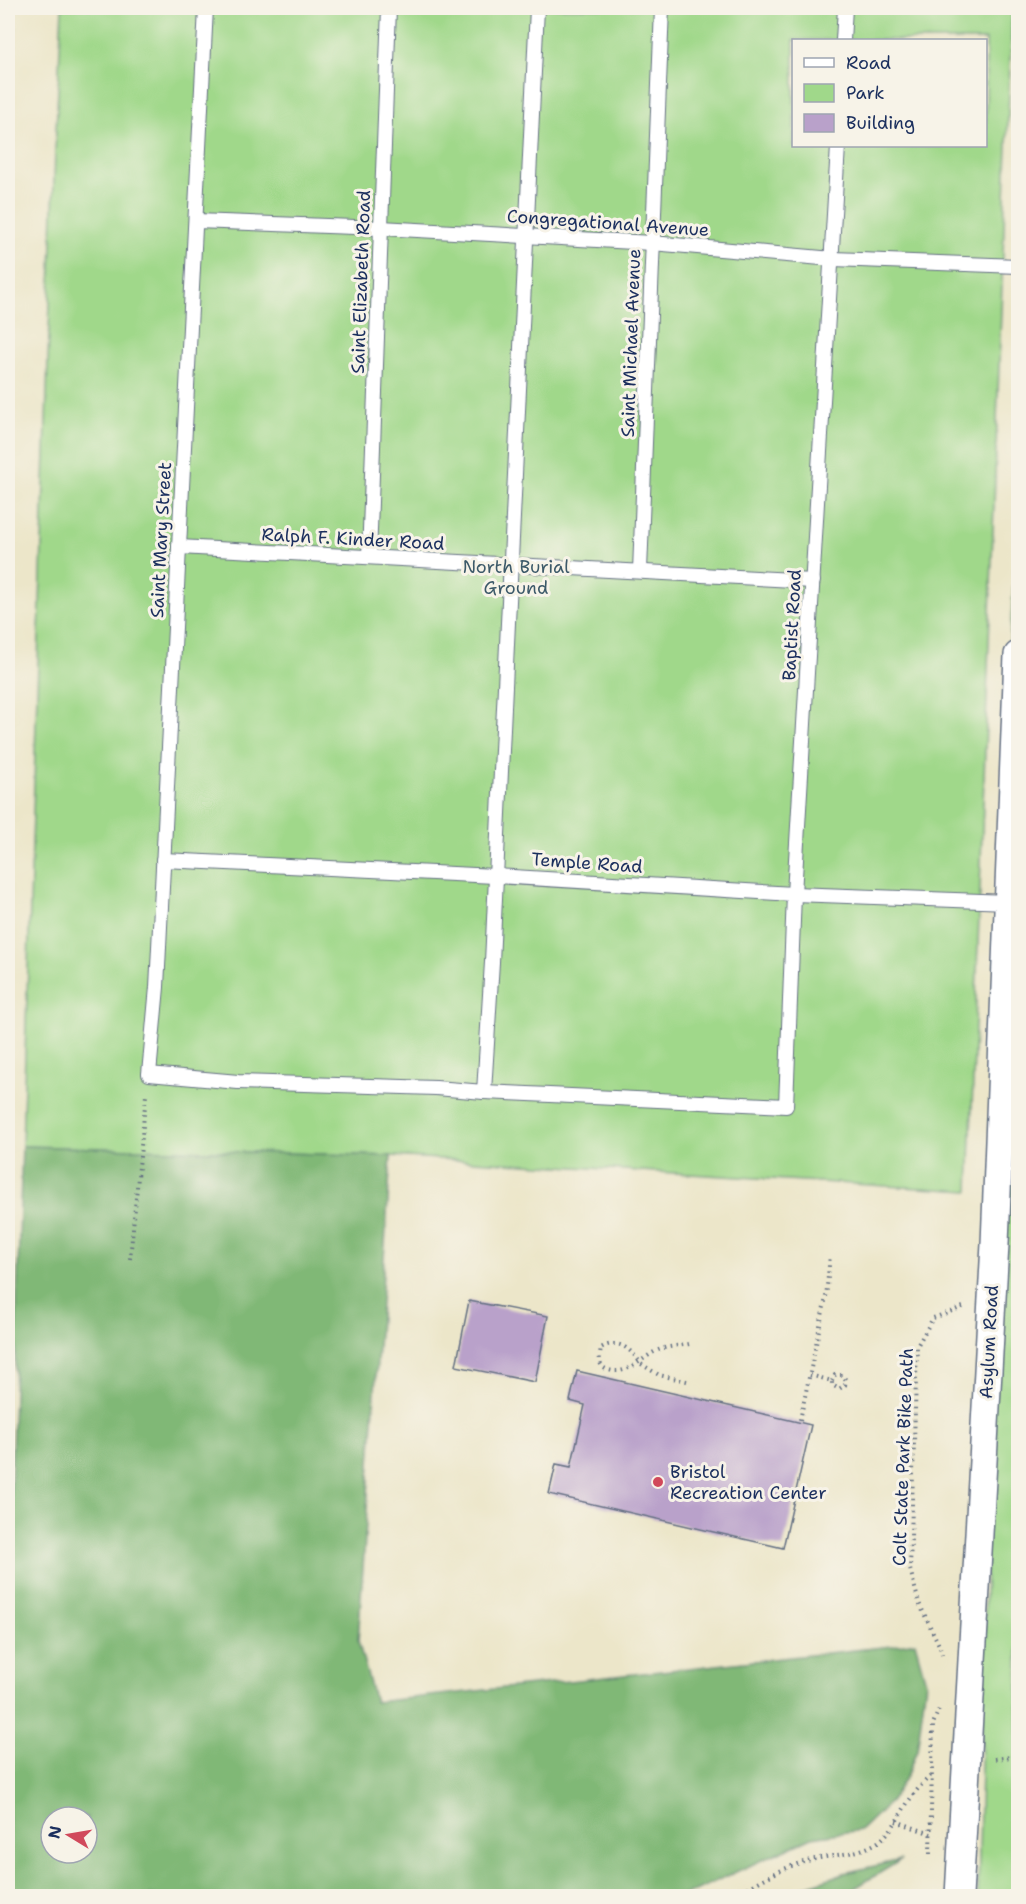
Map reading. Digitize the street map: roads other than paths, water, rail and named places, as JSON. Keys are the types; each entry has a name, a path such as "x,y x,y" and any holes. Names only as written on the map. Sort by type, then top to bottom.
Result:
{"street":[{"name":"Asylum Road","path":"959,1896 995,1244 1008,902 1016,787 1018,655"}],"lane":[{"name":"Saint Mary Street","path":"206,8 157,987 149,1074 238,1082 414,1087 484,1092"},
{"name":"Saint Elizabeth Road","path":"369,557 389,8"},
{"path":"484,1092 537,8"},
{"name":"Saint Michael Avenue","path":"640,571 662,8"},
{"path":"843,39 845,8"},
{"name":"Baptist Road","path":"484,1092 786,1106 794,894 838,147"},
{"name":"Congregational Avenue","path":"196,221 381,228 652,243 833,259 1018,266"},
{"name":"Ralph F. Kinder Road","path":"179,548 813,581"},
{"name":"Temple Road","path":"163,860 495,876 794,894 1008,902"}],"place":[{"name":"Bristol Recreation Center","path":"658,1482"}],"park label":[{"name":"North Burial Ground","path":"516,577"}]}
